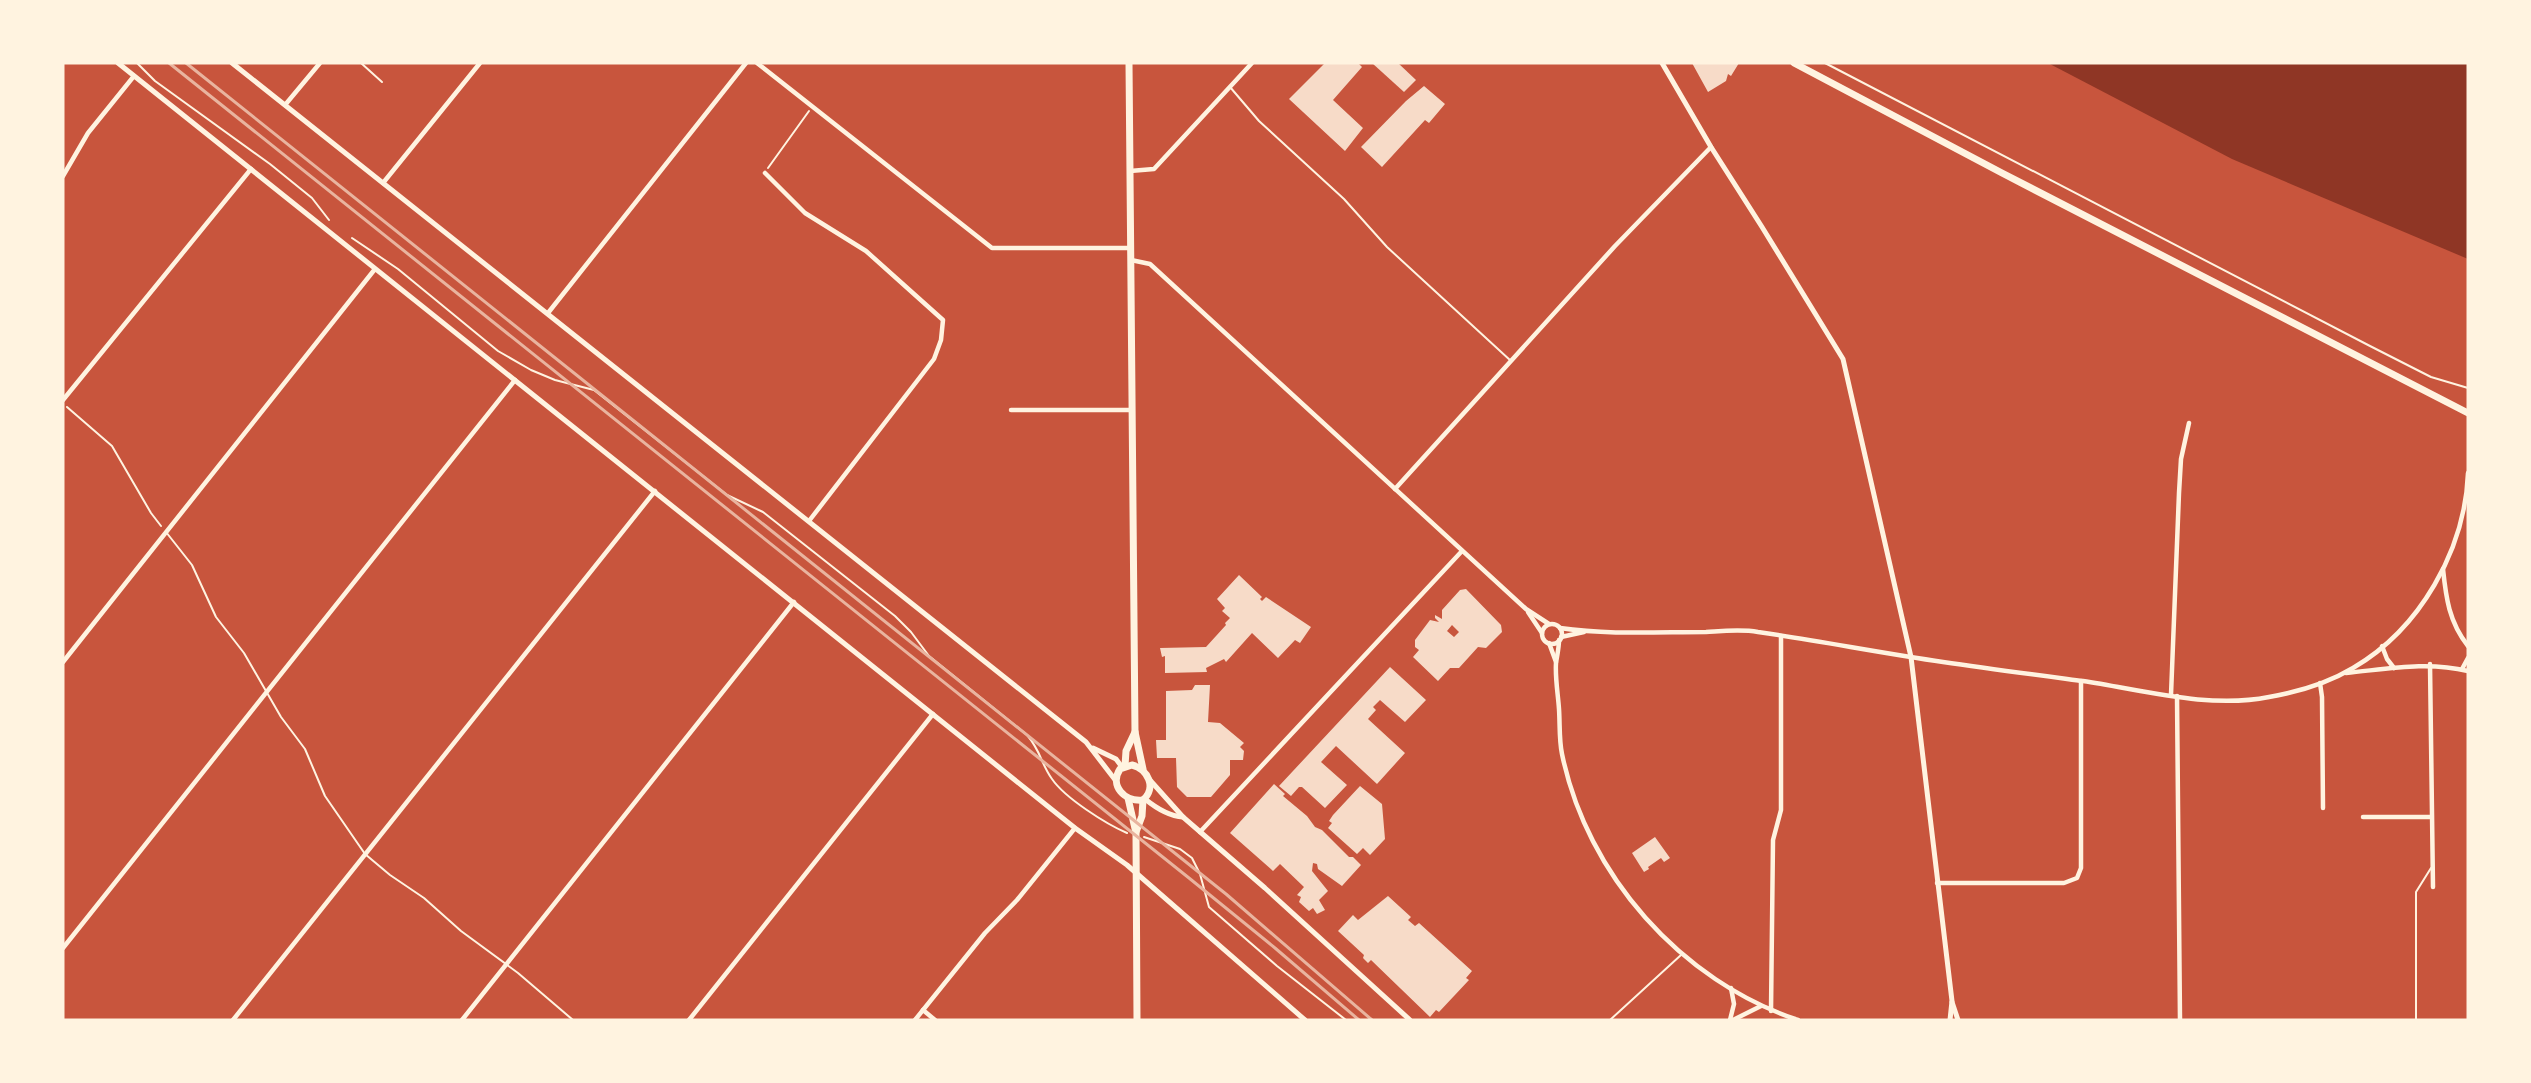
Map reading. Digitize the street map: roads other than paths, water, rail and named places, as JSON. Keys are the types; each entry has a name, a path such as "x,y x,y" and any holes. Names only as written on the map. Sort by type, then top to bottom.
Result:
{"main road":[{"path":"1129,63 1135,732 1143,769 1149,779 1149,790 1144,799 1142,816 1136,834"},
{"path":"1794,63 2002,174 2468,413"},
{"path":"1135,732 1116,781 1122,794 1128,798 1144,799"},
{"path":"1123,766 1143,769"},
{"path":"1128,798 1136,834 1137,1020"}],"street":[{"path":"118,63 1075,828 1126,865 1305,1020"},
{"path":"232,63 1093,748 1116,781"},
{"path":"285,105 320,63"},
{"path":"383,183 480,63"},
{"path":"548,313 746,63 750,65 756,63 813,105 964,228 992,248 1131,248"},
{"path":"1130,171 1154,169 1252,63"},
{"path":"1662,63 1711,147 1843,359 1911,657 1952,1001 1958,1020"},
{"path":"63,176 88,133 134,76"},
{"path":"1395,489 1615,246 1711,147"},
{"path":"63,402 251,169"},
{"path":"765,172 805,213 866,251 943,320 942,340 934,359 809,521"},
{"path":"1131,260 1150,264 1526,609 1549,624 1560,628 1586,632 1754,631 1911,657 2174,695 2243,700 2268,698 2343,674 2367,659 2382,646 2423,602 2443,569 2462,518 2468,473"},
{"path":"63,662 375,269"},
{"path":"63,948 515,380"},
{"path":"1011,410 1132,410"},
{"path":"2180,1020 2174,695 2179,493 2181,459 2189,423"},
{"path":"234,1020 655,491"},
{"path":"1200,832 1462,551"},
{"path":"2443,569 2450,616 2459,635 2468,646"},
{"path":"462,1020 794,602"},
{"path":"1526,609 1544,639 1549,643 1556,662"},
{"path":"1542,633 1549,624"},
{"path":"1560,628 1556,662 1562,753 1577,803 1593,843 1632,902 1681,955 1761,1006 1798,1020"},
{"path":"1549,643 1586,632"},
{"path":"1771,1011 1773,840 1781,810 1781,636"},
{"path":"2382,646 2387,659 2394,668"},
{"path":"2343,674 2430,664 2465,670 2468,658"},
{"path":"2430,664 2433,887"},
{"path":"1937,883 2064,883 2077,878 2081,868 2081,681"},
{"path":"2319,683 2322,697 2323,808"},
{"path":"689,1020 933,714"},
{"path":"1093,748 1116,759 1123,766"},
{"path":"1149,779 1183,817 1410,1020"},
{"path":"1144,799 1156,808 1183,817"},
{"path":"2363,817 2431,817"},
{"path":"915,1020 985,933 1017,900 1075,828"},
{"path":"1731,988 1734,1004 1731,1020"},
{"path":"1950,1020 1952,1001"},
{"path":"1731,1020 1761,1006"},
{"path":"923,1010 935,1020"}],"lane":[{"path":"361,63 381,82"},
{"path":"1230,87 1259,121 1344,199 1387,247 1511,361"},
{"path":"166,532 192,565 216,617 244,653 281,717 305,749 325,796 365,854 390,875 424,898 461,931 506,964 573,1020"},
{"path":"2416,1020 2416,892 2432,863"},
{"path":"1610,1020 1681,955"}],"railway":[{"path":"169,63 1189,878 1359,1020"},
{"path":"186,63 1226,894 1372,1020"}]}
